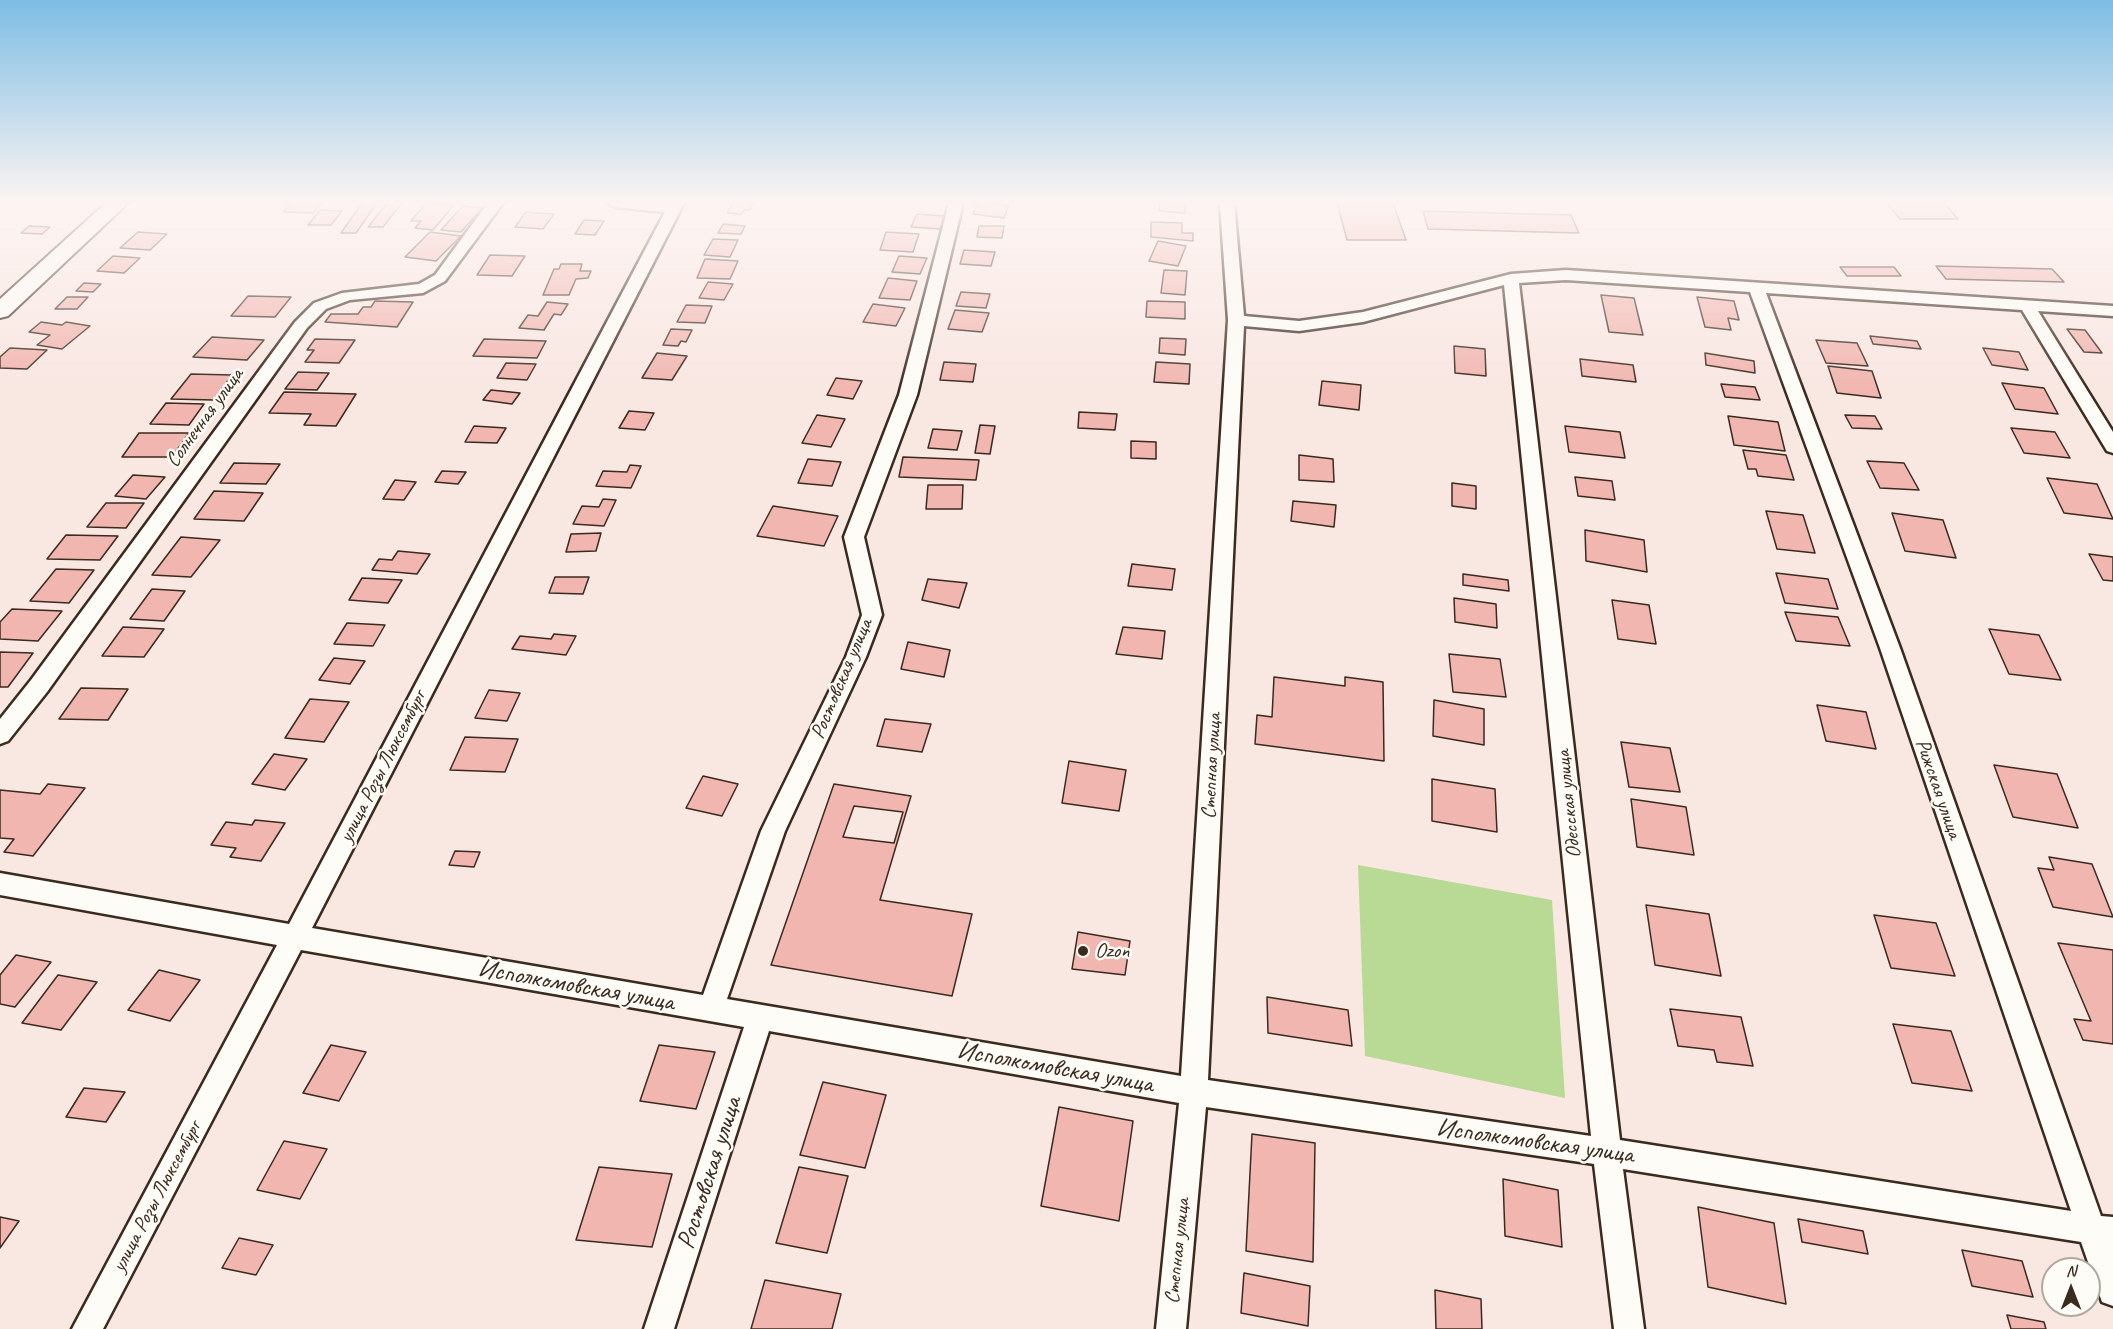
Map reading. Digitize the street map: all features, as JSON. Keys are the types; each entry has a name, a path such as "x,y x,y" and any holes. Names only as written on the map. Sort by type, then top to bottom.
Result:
{"main road":[{"path":"0,312 51,265"}],"street":[{"name":"Солнечная улица","path":"0,735 39,686 301,325 320,306 348,296 423,288 440,278 450,265"},
{"name":"улица Розы Люксембург","path":"87,1329 295,938 644,265"},
{"name":"Ростовская улица","path":"711,1009 773,831 856,657 872,615 854,537 908,394 940,265"},
{"name":"Степная улица","path":"1171,1329 1194,1092 1226,536 1236,320 1232,265"},
{"path":"1236,320 1299,326 1363,317 1511,279 1566,275 2113,311"},
{"name":"Одесская улица","path":"1511,279 1607,1152 1629,1329"},
{"name":"Рижская улица","path":"1756,289 1890,648 2102,1231 2113,1291"},
{"path":"2027,305 2113,447"},
{"name":"Исполкомовская улица","path":"0,884 295,938 1194,1092 1607,1152 2102,1231"},
{"name":"Ростовская улица","path":"659,1329 760,1017"}],"green space":[{"path":"1358,865 1552,900 1565,1098 1365,1056"}],"building":[{"path":"103,265 133,265 124,273 97,271"},
{"path":"483,265 519,265 512,276 477,275"},
{"path":"561,265 582,265 580,271 591,271 588,278 576,279 569,295 543,295 554,269 559,269"},
{"path":"702,265 736,265 730,279 697,278"},
{"path":"895,265 924,265 920,274 892,272"},
{"path":"1936,266 2052,269 2064,282 1946,279"},
{"path":"1840,267 1894,267 1901,276 1847,276"},
{"path":"1164,270 1187,271 1185,295 1161,293"},
{"path":"888,278 917,281 910,300 879,298"},
{"path":"708,282 733,284 724,300 699,298"},
{"path":"84,283 101,284 93,292 76,291"},
{"path":"961,292 990,294 986,308 956,306"},
{"path":"1601,295 1634,298 1643,335 1609,332"},
{"path":"248,296 291,297 275,317 231,316"},
{"path":"67,297 88,297 77,309 55,309"},
{"path":"1697,297 1734,301 1739,320 1728,318 1731,330 1705,327"},
{"path":"375,301 413,302 397,327 325,322 331,314 358,314 363,307 371,307"},
{"path":"1147,301 1185,302 1185,319 1146,317"},
{"path":"547,302 568,304 561,315 554,314 544,330 519,328 528,315 538,316"},
{"path":"873,304 905,308 896,326 863,322"},
{"path":"686,305 712,306 705,323 677,322"},
{"path":"955,310 989,313 982,332 948,329"},
{"path":"41,322 62,325 66,322 90,326 62,349 37,345 50,335 29,332"},
{"path":"671,329 692,330 686,342 681,341 678,346 663,345"},
{"path":"2067,329 2085,330 2102,353 2084,352"},
{"path":"1870,336 1917,341 1921,349 1873,344"},
{"path":"212,337 264,340 247,360 193,357"},
{"path":"1160,338 1186,339 1185,355 1159,353"},
{"path":"315,339 355,340 339,363 305,362 314,350 307,350"},
{"path":"484,339 546,341 537,358 473,356"},
{"path":"1816,340 1857,343 1868,366 1826,363"},
{"path":"1454,346 1485,349 1486,376 1455,373"},
{"path":"10,348 47,350 27,369 0,368 0,357"},
{"path":"1983,348 2019,352 2028,370 1992,365"},
{"path":"657,353 687,356 672,380 642,378"},
{"path":"1705,353 1754,361 1755,373 1706,365"},
{"path":"1580,359 1633,365 1636,382 1582,376"},
{"path":"944,362 976,364 973,382 940,380"},
{"path":"1156,362 1190,364 1189,384 1154,382"},
{"path":"506,363 536,364 527,380 497,378"},
{"path":"1828,366 1872,371 1881,398 1837,393"},
{"path":"298,372 329,373 317,390 285,389"},
{"path":"191,374 232,375 214,400 171,399"},
{"path":"836,378 862,381 853,399 827,395"},
{"path":"1322,381 1361,385 1359,410 1319,405"},
{"path":"2002,383 2044,388 2058,414 2015,409"},
{"path":"1721,384 1755,387 1760,400 1725,397"},
{"path":"491,390 520,393 512,404 483,400"},
{"path":"284,392 356,394 336,426 304,425 311,414 269,413"},
{"path":"166,403 204,404 189,425 150,424"},
{"path":"629,411 654,413 645,430 619,428"},
{"path":"1079,412 1117,414 1115,430 1078,428"},
{"path":"817,415 845,419 831,447 802,443"},
{"path":"1845,415 1875,416 1882,429 1852,428"},
{"path":"1728,416 1778,422 1785,451 1734,445"},
{"path":"980,425 995,426 990,454 975,453"},
{"path":"474,426 506,428 497,443 465,442"},
{"path":"1565,426 1620,432 1625,458 1569,452"},
{"path":"2011,428 2055,432 2070,458 2024,453"},
{"path":"933,429 962,431 957,450 928,448"},
{"path":"139,433 189,433 172,457 122,457"},
{"path":"1131,441 1156,442 1156,459 1131,458"},
{"path":"1743,450 1786,455 1794,480 1758,476 1756,469 1748,469"},
{"path":"1299,455 1333,459 1334,482 1299,480"},
{"path":"903,457 979,460 976,480 899,477"},
{"path":"808,459 841,462 832,486 798,483"},
{"path":"1867,461 1904,463 1919,490 1880,488"},
{"path":"234,463 280,464 266,484 220,483"},
{"path":"630,465 641,466 631,488 596,486 603,471 627,472"},
{"path":"442,471 466,472 458,484 435,482"},
{"path":"133,475 165,477 146,499 115,496"},
{"path":"1575,477 1612,481 1615,500 1578,496"},
{"path":"2047,478 2097,484 2113,519 2064,513"},
{"path":"395,480 416,482 404,500 383,499"},
{"path":"1452,483 1476,486 1476,509 1452,506"},
{"path":"928,485 963,485 962,509 926,509"},
{"path":"214,491 263,493 244,521 194,519"},
{"path":"603,499 616,500 604,526 573,524 582,506 599,507"},
{"path":"1293,501 1336,505 1334,527 1291,521"},
{"path":"106,503 144,503 126,528 87,527"},
{"path":"773,506 838,516 824,546 757,536"},
{"path":"1766,511 1803,515 1815,553 1777,549"},
{"path":"1892,513 1943,520 1956,558 1905,551"},
{"path":"1585,530 1644,540 1647,572 1586,561"},
{"path":"601,533 596,551 566,552 571,534"},
{"path":"66,535 118,536 100,560 47,559"},
{"path":"181,537 220,540 191,577 152,575"},
{"path":"398,551 430,554 417,574 372,570 379,559 392,560"},
{"path":"2089,554 2113,557 2113,581 2103,580"},
{"path":"1132,564 1175,569 1172,590 1128,586"},
{"path":"56,569 94,570 69,603 30,601"},
{"path":"1776,573 1828,579 1838,609 1785,603"},
{"path":"1463,574 1508,580 1509,591 1463,585"},
{"path":"555,577 589,577 583,594 549,593"},
{"path":"362,578 402,580 388,603 349,600"},
{"path":"928,579 967,583 959,608 922,600"},
{"path":"152,589 185,591 164,621 130,619"},
{"path":"1454,598 1496,604 1497,628 1455,622"},
{"path":"1612,600 1649,605 1656,644 1618,639"},
{"path":"12,609 62,611 38,641 0,639 0,622"},
{"path":"1785,612 1838,617 1850,646 1796,641"},
{"path":"347,623 385,625 373,646 334,644"},
{"path":"123,627 164,629 144,657 102,656"},
{"path":"1123,627 1165,631 1162,659 1116,654"},
{"path":"1989,629 2039,635 2061,680 2009,674"},
{"path":"554,634 576,636 566,655 512,649 520,636 551,639"},
{"path":"908,642 950,650 944,677 901,669"},
{"path":"0,652 33,653 8,687 0,687"},
{"path":"1449,654 1500,659 1506,697 1453,692"},
{"path":"334,658 365,661 350,684 319,680"},
{"path":"1274,677 1345,686 1345,677 1383,682 1384,761 1255,744 1257,715 1272,717"},
{"path":"81,688 128,689 108,720 59,719"},
{"path":"489,690 520,693 507,721 475,718"},
{"path":"310,699 349,702 324,742 285,738"},
{"path":"1434,700 1484,709 1484,745 1433,736"},
{"path":"1817,705 1866,712 1876,749 1826,741"},
{"path":"885,719 931,724 922,752 877,746"},
{"path":"465,737 518,739 505,772 450,770"},
{"path":"1621,742 1670,748 1680,792 1629,787"},
{"path":"274,754 307,759 285,790 252,784"},
{"path":"1069,761 1126,770 1119,811 1062,803"},
{"path":"1994,765 2057,774 2078,828 2013,817"},
{"path":"703,776 738,784 722,816 686,808"},
{"path":"1432,779 1495,789 1497,832 1432,821"},
{"path":"48,784 85,788 33,856 4,852 14,839 0,838 0,790 40,794"},
{"path":"834,784 911,796 880,900 972,914 952,996 771,965"},
{"path":"1631,799 1686,807 1694,855 1637,847"},
{"path":"854,806 903,812 894,843 843,837"},
{"path":"255,820 285,823 261,861 230,857 236,848 211,845 226,822 252,825"},
{"path":"455,851 480,852 474,867 449,865"},
{"path":"2049,857 2092,864 2113,917 2053,907 2038,868 2054,870"},
{"path":"1646,905 1709,914 1721,976 1655,965"},
{"path":"1874,915 1936,923 1955,976 1891,968"},
{"path":"1078,932 1130,941 1125,975 1072,969"},
{"path":"2058,943 2113,950 2113,1044 2083,1040 2074,1019 2091,1021"},
{"path":"16,955 51,962 15,1007 0,1004 0,975"},
{"path":"159,970 200,980 170,1021 128,1010"},
{"path":"58,975 97,982 61,1030 22,1023"},
{"path":"1267,997 1348,1010 1352,1046 1268,1033"},
{"path":"1670,1009 1741,1017 1753,1066 1717,1062 1714,1050 1678,1046"},
{"path":"1893,1024 1951,1031 1972,1091 1912,1083"},
{"path":"331,1045 366,1052 339,1101 303,1093"},
{"path":"659,1045 715,1052 696,1109 640,1101"},
{"path":"823,1082 886,1095 865,1168 800,1155"},
{"path":"84,1088 125,1092 106,1122 66,1117"},
{"path":"1059,1107 1133,1121 1119,1221 1041,1206"},
{"path":"1252,1134 1315,1143 1313,1262 1246,1251"},
{"path":"284,1141 327,1149 300,1199 257,1190"},
{"path":"599,1167 672,1174 652,1247 576,1240"},
{"path":"799,1167 848,1176 827,1253 776,1243"},
{"path":"1503,1179 1558,1190 1562,1247 1505,1236"},
{"path":"1698,1207 1774,1223 1786,1304 1708,1287"},
{"path":"0,1217 19,1221 0,1248"},
{"path":"1798,1219 1863,1231 1868,1254 1802,1242"},
{"path":"239,1238 273,1245 256,1275 222,1268"},
{"path":"1962,1250 2022,1261 2033,1297 1972,1286"},
{"path":"1244,1273 1310,1286 1308,1326 1241,1313"},
{"path":"765,1280 841,1294 832,1329 751,1329"},
{"path":"1435,1290 1481,1299 1482,1329 1436,1329"},
{"path":"2007,1315 2044,1322 2046,1329 2011,1329"}],"place":[{"name":"Ozon","path":"1083,951"}]}
